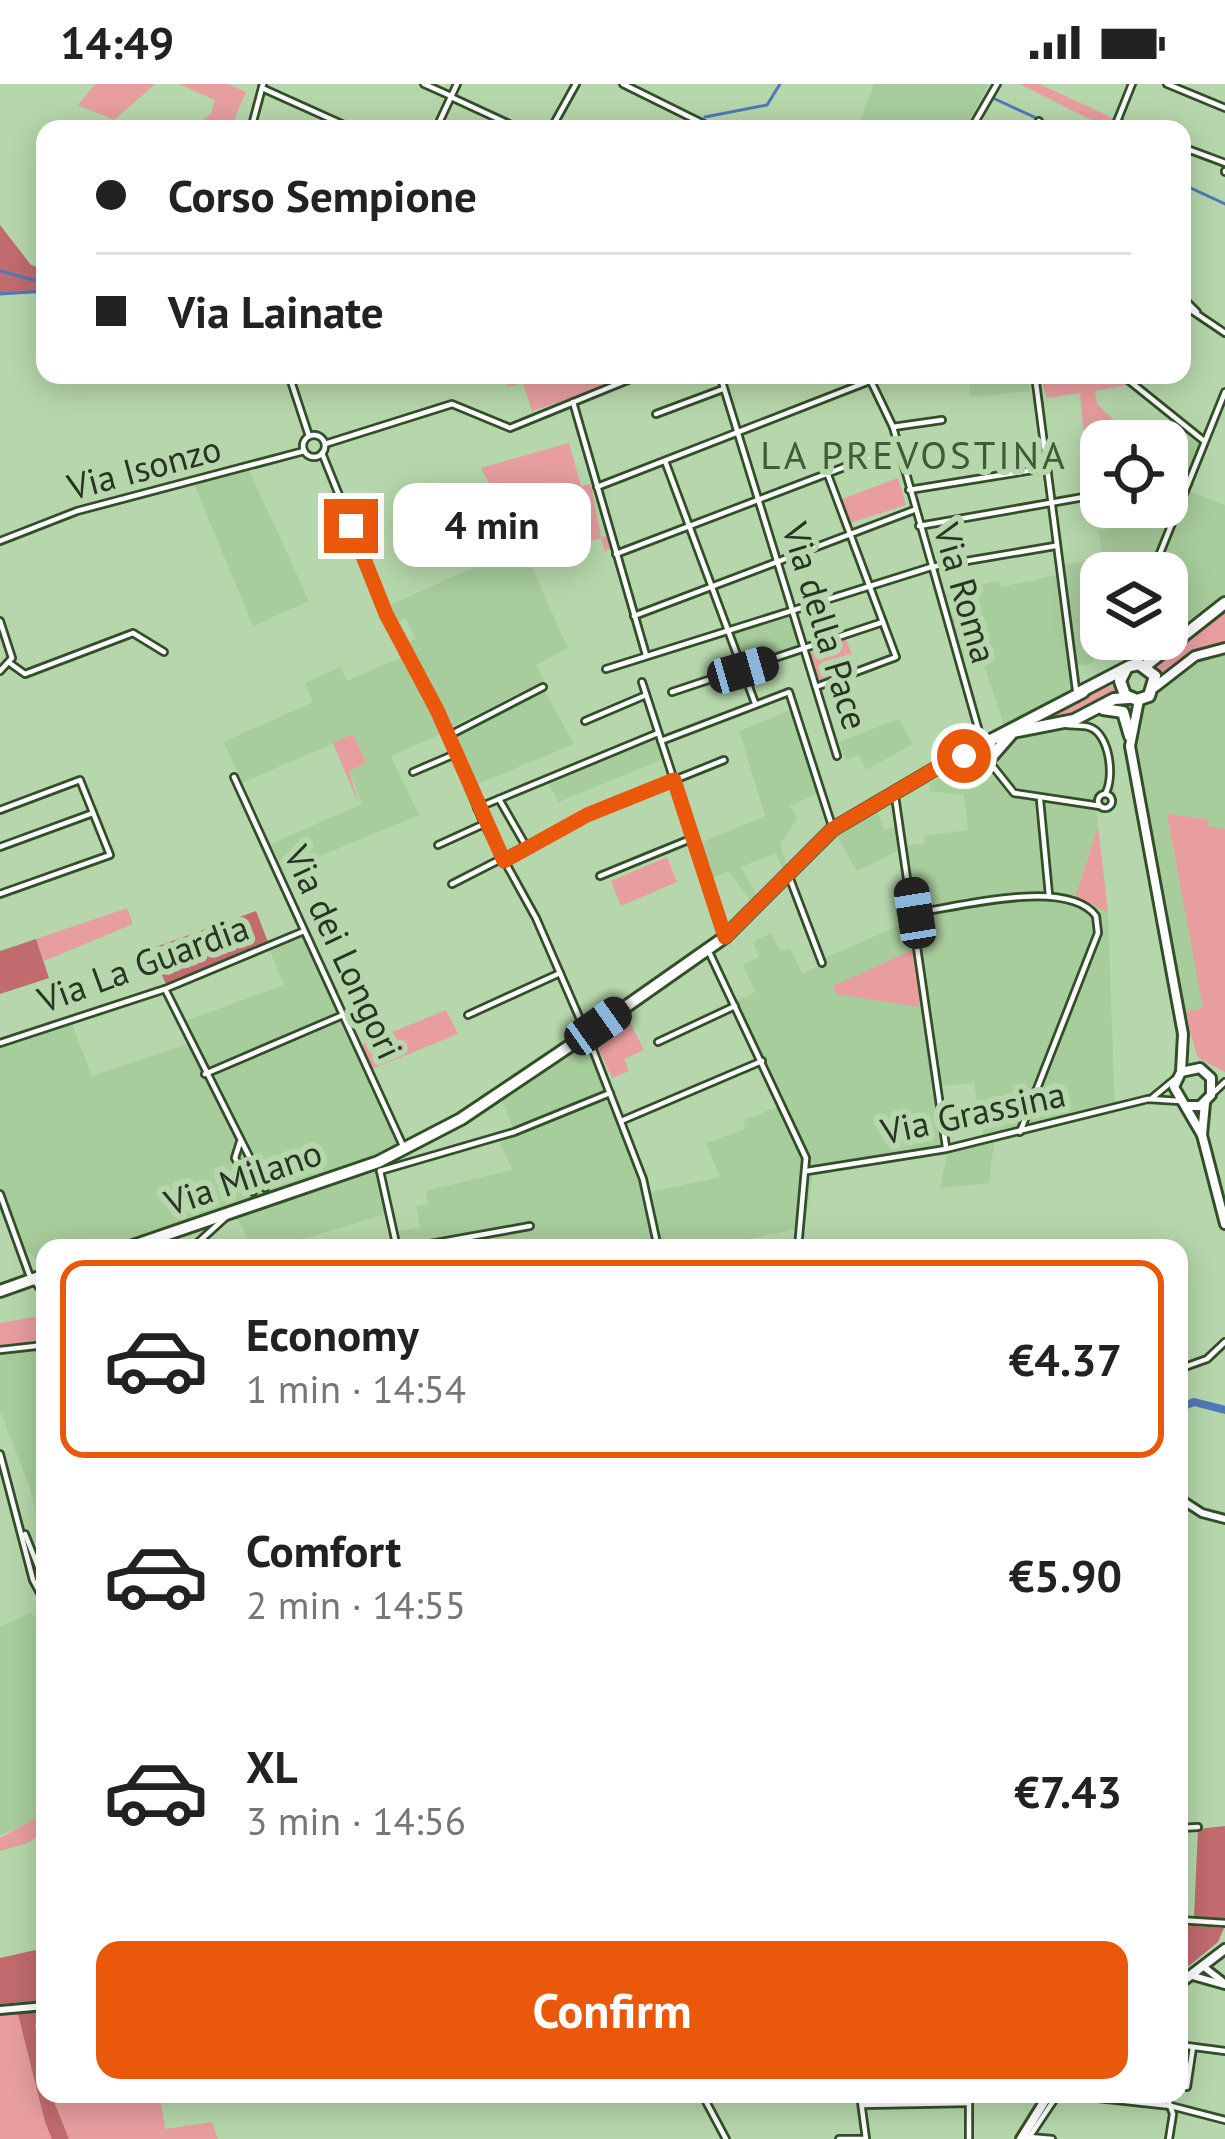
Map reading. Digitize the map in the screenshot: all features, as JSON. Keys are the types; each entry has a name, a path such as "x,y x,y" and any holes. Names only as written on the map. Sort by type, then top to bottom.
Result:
{"main road":[{"path":"983,752 1080,692 1143,671 1225,604"},
{"path":"1143,671 1170,676 1196,656 1225,648"},
{"path":"1130,736 1133,699 1143,671"},
{"path":"1133,699 1143,671"},
{"path":"1078,719 1114,699 1133,699"},
{"path":"983,752 1013,732 1117,708 1126,715 1183,1034 1178,1076 1183,1103 1202,1135 1225,1224"},
{"name":"Via Milano","path":"154,1239 379,1166 587,1034 708,950 833,829 928,771 983,752"},
{"path":"1183,1034 1205,1071 1208,1099 1202,1135"},
{"path":"1178,1076 1205,1071"},
{"path":"1183,1103 1208,1099"},
{"path":"0,1291 36,1278"},
{"path":"1188,1979 1221,1952"},
{"path":"1028,2134 1050,2103"}],"street":[{"path":"424,84 501,120"},
{"path":"440,120 457,84"},
{"path":"556,120 576,84"},
{"path":"622,84 700,120"},
{"path":"976,120 997,84"},
{"path":"1118,120 1132,84"},
{"path":"1167,84 1225,107"},
{"path":"254,120 263,86 334,120"},
{"path":"1191,151 1225,168"},
{"path":"1191,308 1225,333"},
{"path":"292,384 309,436 304,451 315,457 322,453"},
{"path":"325,444 452,404 506,428 610,384"},
{"name":"Via della Pace","path":"723,384 837,756"},
{"path":"597,487 855,384"},
{"path":"872,384 893,428 942,420"},
{"path":"1035,384 1055,546 1080,692"},
{"path":"1133,384 1204,441"},
{"path":"656,414 724,389"},
{"path":"1188,484 1225,392"},
{"path":"573,402 646,656"},
{"name":"Via Roma","path":"893,428 983,752"},
{"path":"309,436 317,435 325,444"},
{"path":"325,444 322,453 386,614 587,1034 645,1187 656,1239"},
{"path":"616,554 898,447"},
{"name":"Via Isonzo","path":"0,541 77,511 304,451"},
{"path":"665,460 756,705"},
{"path":"910,490 1045,469"},
{"path":"816,687 896,658 828,475"},
{"path":"919,526 1080,498"},
{"path":"634,616 914,509"},
{"path":"606,669 931,567 1055,546"},
{"path":"0,621 11,664 26,674 133,633 164,652"},
{"path":"672,692 883,622"},
{"path":"1140,660 1143,671"},
{"path":"0,670 11,664"},
{"path":"642,682 725,937"},
{"path":"448,736 543,687"},
{"path":"477,808 789,692 833,829"},
{"path":"584,721 646,695"},
{"path":"1062,723 1090,727 1102,738 1111,781 1100,806"},
{"path":"983,752 1014,793 1100,806 1112,803 1102,795"},
{"path":"413,772 455,754"},
{"path":"452,884 587,815 724,760"},
{"name":"Via dei Longori","path":"234,777 405,1150"},
{"path":"0,810 80,780 110,855 0,894"},
{"path":"895,791 946,1149"},
{"path":"1086,803 1102,795"},
{"path":"1040,797 1049,895"},
{"path":"499,799 527,848"},
{"path":"0,847 93,813"},
{"path":"438,845 484,824"},
{"path":"601,876 693,838"},
{"path":"788,873 822,963"},
{"path":"915,913 1049,895 1087,906 1098,933 1020,1132"},
{"name":"Via La Guardia","path":"0,1043 165,989 304,931"},
{"path":"708,950 762,1061 807,1171 799,1239"},
{"path":"468,1015 560,973"},
{"path":"165,989 265,1188"},
{"path":"658,1042 735,1006"},
{"path":"205,1074 343,1015"},
{"path":"331,1023 346,1023"},
{"path":"621,1121 762,1061"},
{"path":"1205,1071 1225,1080 1208,1099"},
{"name":"Via Grassina","path":"1148,1100 1178,1076"},
{"path":"395,1239 379,1166 517,1131 610,1094"},
{"name":"Via Grassina","path":"807,1171 946,1149 1148,1100 1183,1103"},
{"path":"240,1142 235,1158 253,1192"},
{"path":"0,1194 36,1271"},
{"path":"202,1239 227,1215"},
{"path":"458,1239 530,1226"},
{"path":"1188,1366 1203,1361 1225,1342"},
{"path":"0,1351 36,1346"},
{"path":"0,1454 36,1586"},
{"path":"1188,1504 1202,1514 1225,1519"},
{"path":"16,1510 36,1561"},
{"path":"1188,1828 1198,1828"},
{"path":"1188,1921 1225,1923"},
{"path":"1221,1952 1223,1982"},
{"path":"1204,1967 1223,1982"},
{"path":"1192,1976 1223,1982"},
{"path":"0,2010 36,2007"},
{"path":"1188,2046 1225,2051"},
{"path":"1188,2080 1193,2047"},
{"path":"707,2103 726,2139"},
{"path":"839,2139 866,2139 862,2105 969,2103 969,2139"},
{"path":"1142,2103 1225,2120"},
{"path":"1169,2139 1170,2103"},
{"path":"1028,2134 1052,2139"}],"shaded area":[{"path":"95,84 155,84 114,120 78,105"},
{"path":"179,84 228,84 246,92 234,120 203,120 211,114 215,100"},
{"path":"874,84 988,84 970,120 860,120"},
{"path":"1019,84 1039,84 1115,119 1091,120"},
{"path":"0,225 36,266 36,293 0,294"},
{"path":"523,384 614,384 532,411"},
{"path":"970,384 1029,384 1029,391 970,397"},
{"path":"1043,384 1127,385 1095,391 1097,404 1114,420 1082,420 1080,393 1047,398"},
{"path":"1188,440 1201,445 1188,476"},
{"path":"569,443 581,486 591,484 601,537 608,536 611,548 605,552 601,538 528,559 481,468"},
{"path":"248,468 309,601 253,626 194,484"},
{"path":"898,478 906,505 850,523 840,500"},
{"path":"1188,491 1225,505 1225,594 1188,621 1188,552 1162,552 1171,528 1188,528"},
{"path":"1166,528 1156,552 1102,552 1098,530"},
{"path":"522,546 568,648 536,665 544,681 452,726 407,643 415,639 406,618 396,622 388,606"},
{"path":"1080,562 1080,660 1094,661 1074,665 1074,691 1004,726 981,656 960,661 940,592 999,581 1001,587 1060,574 1060,566"},
{"path":"1225,609 1225,644 1188,658 1188,638"},
{"path":"792,615 803,651 744,668 731,633"},
{"path":"846,639 857,668 818,683 808,654"},
{"path":"1225,652 1225,829 1208,826 1206,818 1167,815 1204,1009 1184,1012 1132,743 1135,715 1143,701 1191,663"},
{"path":"406,655 445,732 391,756 419,815 284,871 271,844 362,804 349,771 365,763 353,735 242,783 224,742 313,702 305,683 340,667 347,681"},
{"path":"1186,660 1166,675 1158,673 1156,663"},
{"path":"1118,685 1120,695 1084,714 1020,726 1092,691"},
{"path":"545,691 574,744 473,786 453,737"},
{"path":"791,710 818,793 790,806 797,819 780,844 789,871 785,875 776,853 741,867 760,900 754,906 729,871 705,881 693,846 765,816 739,731"},
{"path":"899,719 913,744 866,770 859,755 846,760 839,742"},
{"path":"1087,724 1104,739 1117,801 1109,812 1097,812 1098,827 1075,896 1108,912 1115,1112 994,1143 989,1183 940,1188 948,1150 984,1142 974,1083 941,1086 943,1151 813,1172 805,1227 750,1239 659,1239 650,1192 720,1177 706,1143 745,1129 744,1120 784,1104 735,1001 755,992 743,965 759,957 753,942 771,933 781,951 790,948 802,974 824,964 823,959 911,920 907,846 925,843 924,836 968,830 964,795 929,791 930,783 955,768 989,772 999,766 997,753 1006,740"},
{"path":"658,733 666,758 559,802 546,780"},
{"path":"353,734 366,763 349,771 359,805 333,743"},
{"path":"875,805 884,830 898,826 902,849 857,871 834,831"},
{"path":"1167,814 1207,819 1208,826 1225,829 1225,1072 1198,1058 1184,1012 1203,1008"},
{"path":"1098,827 1108,912 1075,897"},
{"path":"667,857 677,882 621,906 611,881"},
{"path":"127,908 133,924 44,961 36,939"},
{"path":"256,911 268,942 166,984 150,949"},
{"path":"303,934 402,1150 146,1239 36,1239 36,1259 13,1239 0,1206 0,1045 71,1021 92,1076 191,1043 182,1022 284,985 269,949"},
{"path":"36,939 49,978 0,994 0,951"},
{"path":"917,948 922,996 918,1007 836,994 833,986"},
{"path":"446,1010 458,1034 372,1069 361,1045"},
{"path":"626,1014 644,1050 624,1059 629,1071 612,1078 599,1049 614,1032 610,1025"},
{"path":"585,1037 641,1177 655,1239 396,1239 395,1232 420,1227 416,1206 428,1204 426,1191 512,1170 499,1139 515,1133 500,1095"},
{"path":"376,1166 387,1214 302,1239 249,1239 236,1217"},
{"path":"36,1317 36,1343 0,1347 0,1323"},
{"path":"36,1343 36,1514 0,1411 0,1347"},
{"path":"30,1613 36,1617 36,1821 0,1835 0,1627"},
{"path":"36,1818 36,1837 28,1843 0,1851 0,1838"},
{"path":"1225,1826 1225,1919 1194,1917 1198,1829"},
{"path":"1188,1926 1224,1928 1218,1942 1188,1967"},
{"path":"36,1950 36,2001 0,2004 0,1958"},
{"path":"17,2010 36,2010 36,2086"},
{"path":"36,2011 36,2103 161,2103 165,2129 212,2122 218,2139 0,2139 0,2013"},
{"path":"40,2103 55,2103 69,2139 52,2139"}],"waterway":[{"path":"705,117 767,105 780,84"},
{"path":"995,99 1040,120"},
{"path":"1191,188 1225,204"},
{"path":"0,271 36,281"},
{"path":"0,294 36,292"},
{"path":"1188,1404 1225,1410"}],"district":[{"name":"LA PREVOSTINA","path":"914,454"}],"route":[{"path":"351,526 386,614 437,710 504,861 587,815 674,780 725,937 833,829 974,746 973,759 964,756"}]}
